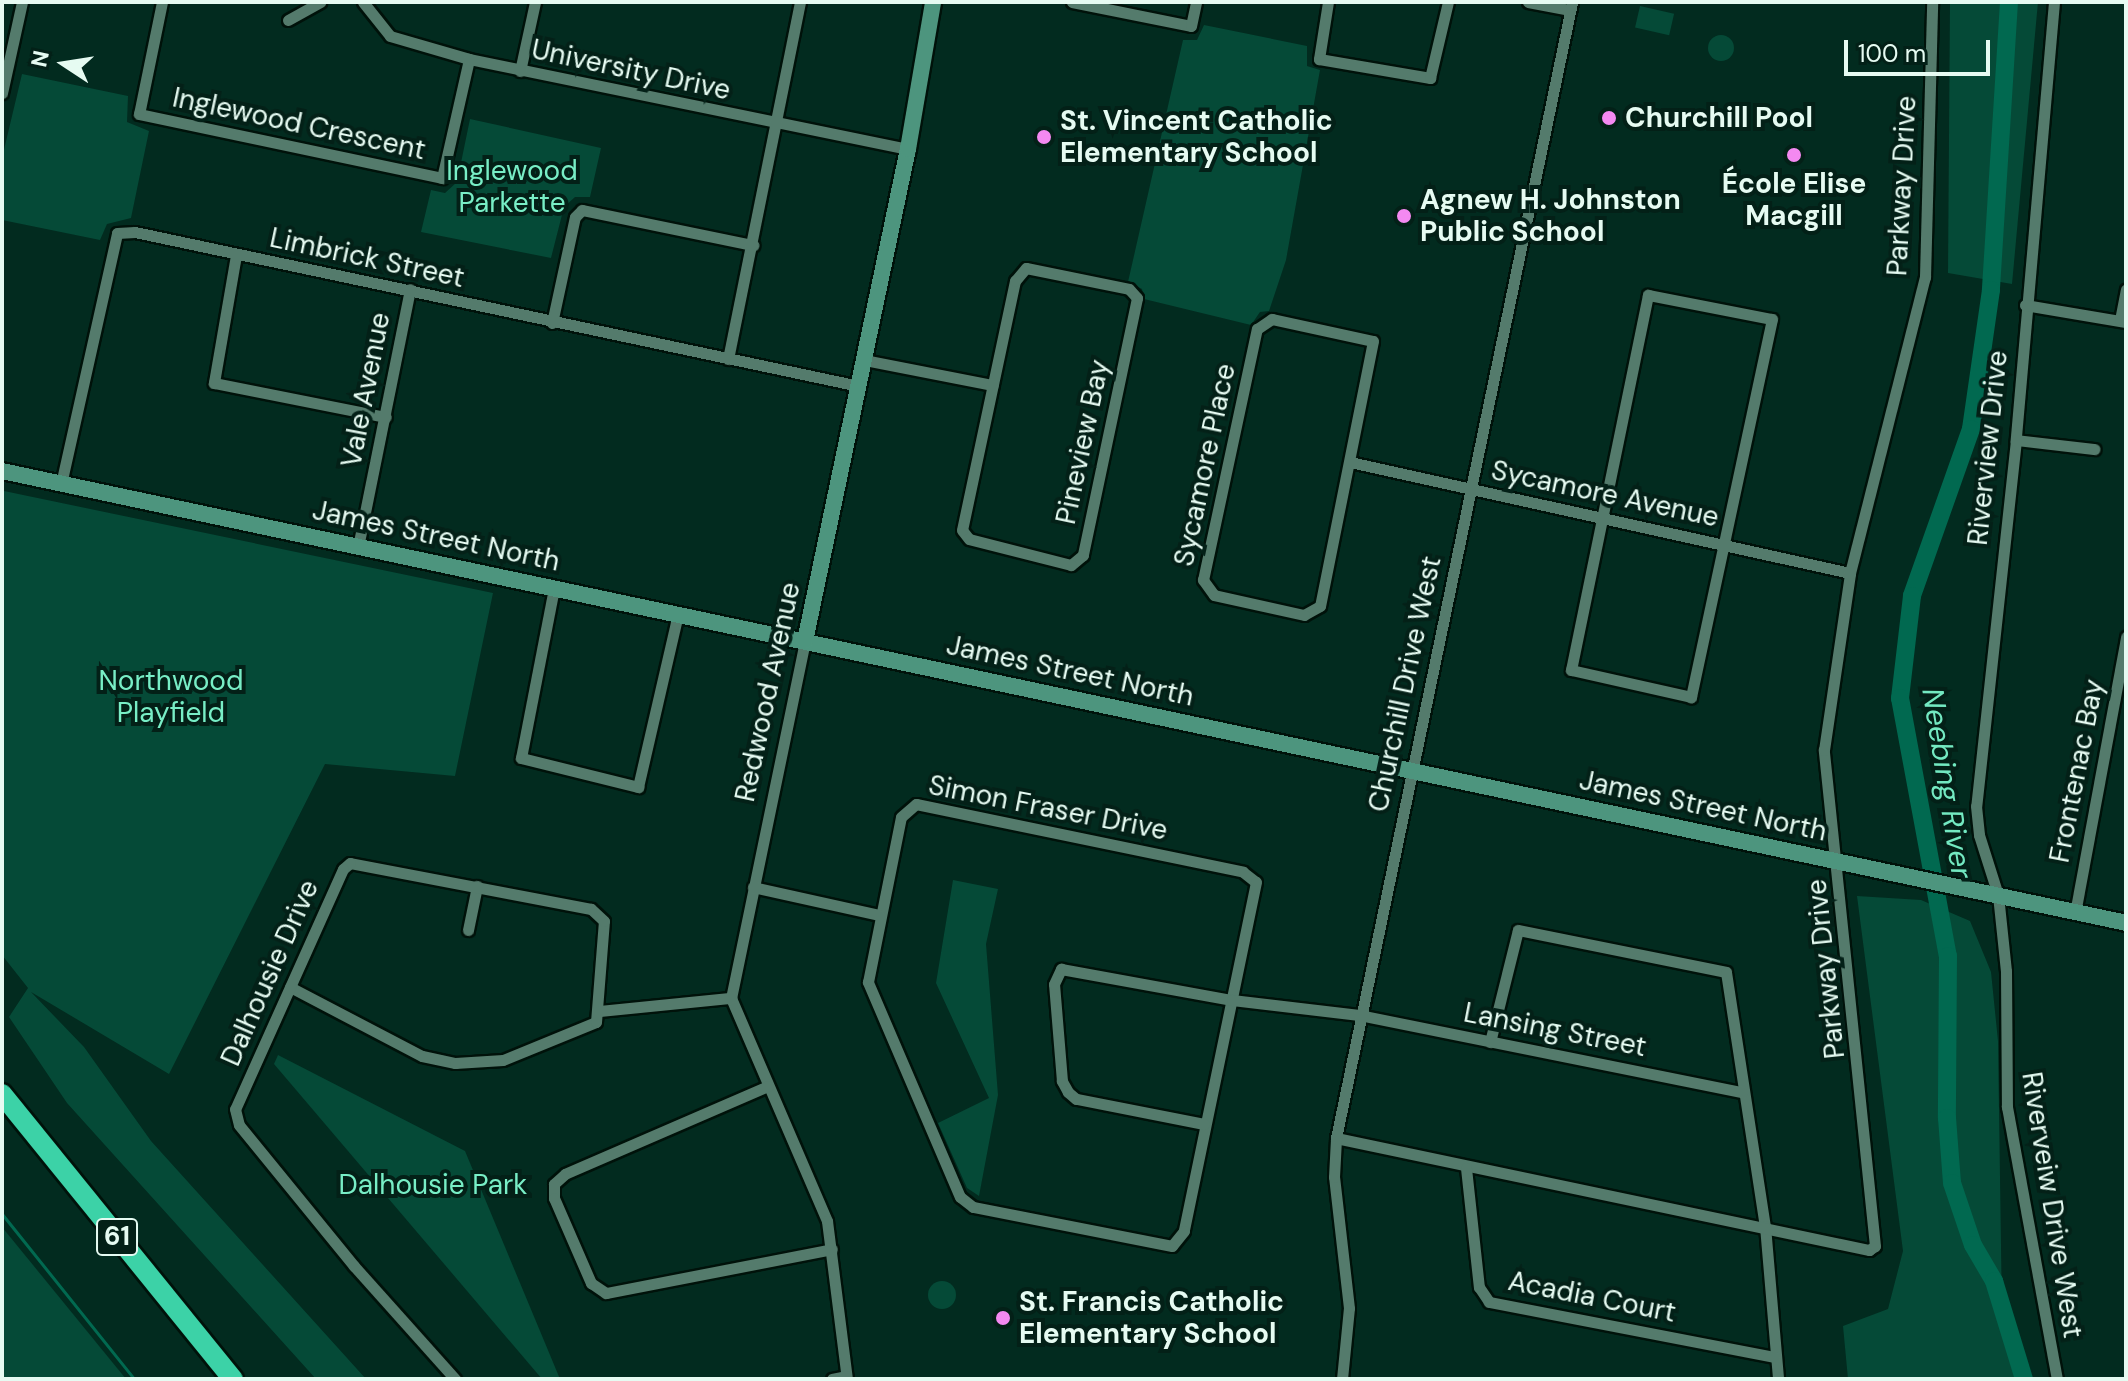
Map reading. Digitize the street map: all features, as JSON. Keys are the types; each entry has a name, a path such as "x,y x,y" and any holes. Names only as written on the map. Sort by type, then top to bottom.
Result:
{"highway":[{"name":"61","path":"2,1094 233,1379"},
{"name":"61","path":"2,1115 217,1379"}],"street":[{"path":"2,93 22,2"},
{"name":"Inglewood Crescent","path":"162,2 139,114 442,178 469,59"},
{"path":"288,20 320,2"},
{"name":"University Drive","path":"363,2 390,36 469,59 778,125 908,149"},
{"path":"520,71 535,2"},
{"path":"728,359 778,125 800,2"},
{"name":"Redwood Avenue","path":"731,998 908,149 933,2"},
{"path":"1072,2 1191,26 1196,2"},
{"path":"1328,2 1319,59 1414,78 1430,78 1434,71 1448,2"},
{"path":"1528,2 1571,6"},
{"name":"Parkway Drive","path":"1336,1138 1466,1168 1765,1226 1869,1250 1878,1240 1824,750 1850,573 1925,277 1932,2"},
{"name":"Riverview Drive","path":"1998,895 1979,835 1976,776 2016,440 2025,305 2054,2"},
{"name":"Churchill Drive West","path":"1342,1379 1349,1308 1334,1177 1336,1138 1359,1015 1571,6"},
{"path":"552,323 575,217 582,210 753,245"},
{"name":"Limbrick Street","path":"61,484 117,233 135,232 859,386"},
{"path":"236,255 214,383 386,417"},
{"name":"Pineview Bay","path":"1019,271 1134,292 1129,337 1083,555 1077,563 964,536 993,385 1019,271"},
{"name":"Vale Avenue","path":"358,547 410,289"},
{"path":"2025,305 2123,321 2126,290"},
{"path":"1648,295 1772,319 1723,544 1691,697 1571,670 1599,514 1648,295"},
{"name":"Sycamore Place","path":"1263,321 1373,341 1350,462 1320,606 1314,613 1214,595 1206,589 1203,580 1263,321"},
{"path":"864,360 993,385"},
{"path":"2016,440 2094,449"},
{"name":"Sycamore Avenue","path":"1350,462 1599,514 1850,573"},
{"name":"James Street North","path":"2,471 2126,923"},
{"path":"554,588 521,758 638,787 678,614"},
{"name":"Frontenac Bay","path":"2075,913 2126,637"},
{"name":"Simon Fraser Drive","path":"916,804 1243,872 1257,888 1204,1124 1185,1229 1172,1246 966,1204 869,989 879,915 901,817 916,804"},
{"name":"Dalhousie Drive","path":"455,1379 354,1266 236,1120 235,1109 350,863 477,886 602,916 600,1011"},
{"path":"468,930 477,886"},
{"path":"753,887 879,915"},
{"name":"Riverveiw Drive West","path":"1998,895 2006,971 2007,1107 2057,1379"},
{"path":"1490,1042 1518,930 1726,972 1765,1226 1778,1379"},
{"name":"Lansing Street","path":"1204,1124 1078,1099 1068,1092 1062,1081 1056,975 1071,967 1232,1000 1359,1015 1742,1092"},
{"path":"290,987 406,1050 455,1063 518,1056 591,1025 600,1011 731,998 827,1221 847,1378 832,1379"},
{"path":"768,1086 565,1174 554,1184 554,1198 591,1283 606,1293 832,1249"},
{"name":"Acadia Court","path":"1466,1168 1479,1287 1489,1302 1775,1357"}],"green space":[{"path":"1950,2 2038,2 2012,284 1948,273"},
{"path":"1640,6 1674,14 1669,35 1635,27"},
{"path":"1204,25 1307,46 1307,66 1320,70 1286,260 1269,311 1260,312 1251,325 1144,299 1142,289 1128,282 1183,40 1197,40"},
{"path":"1721,35 1730,39 1734,48 1730,57 1721,61 1712,57 1708,48 1712,39"},
{"path":"22,74 128,96 127,122 149,131 131,218 107,224 100,240 2,220 2,158"},
{"name":"Inglewood Parkette","path":"470,119 601,148 590,197 575,197 564,207 551,258 421,232 431,190 445,193 457,182"},
{"name":"Northwood Playfield","path":"4,491 493,593 455,776 325,764 169,1074 31,992 84,1047 151,1141 366,1379 316,1379 67,1103 9,1017 28,988 2,955"},
{"path":"953,880 998,889 986,944 998,1095 979,1196 967,1188 938,1123 989,1098 936,983"},
{"path":"1857,896 1921,900 1970,921 1991,972 1998,1041 2002,1313 2015,1379 1848,1379 1843,1326 1888,1309 1903,1251"},
{"name":"Dalhousie Park","path":"278,1055 465,1151 560,1379 542,1379 274,1064"},
{"path":"2,1227 126,1379 2,1379"},
{"path":"942,1281 952,1285 956,1295 952,1305 942,1309 932,1305 928,1295 932,1285"}],"waterway":[{"name":"Neebing River","path":"2009,2 1991,290 1971,429 1912,596 1900,698 1948,956 1947,1118 1952,1183 1973,1245 1994,1281 2024,1379"},
{"path":"2,1214 134,1379"}],"place":[{"name":"Churchill Pool","path":"1609,118"},
{"name":"St. Vincent Catholic Elementary School","path":"1044,137"},
{"name":"École Elise Macgill","path":"1794,155"},
{"name":"Agnew H. Johnston Public School","path":"1404,216"},
{"name":"St. Francis Catholic Elementary School","path":"1003,1318"}]}
